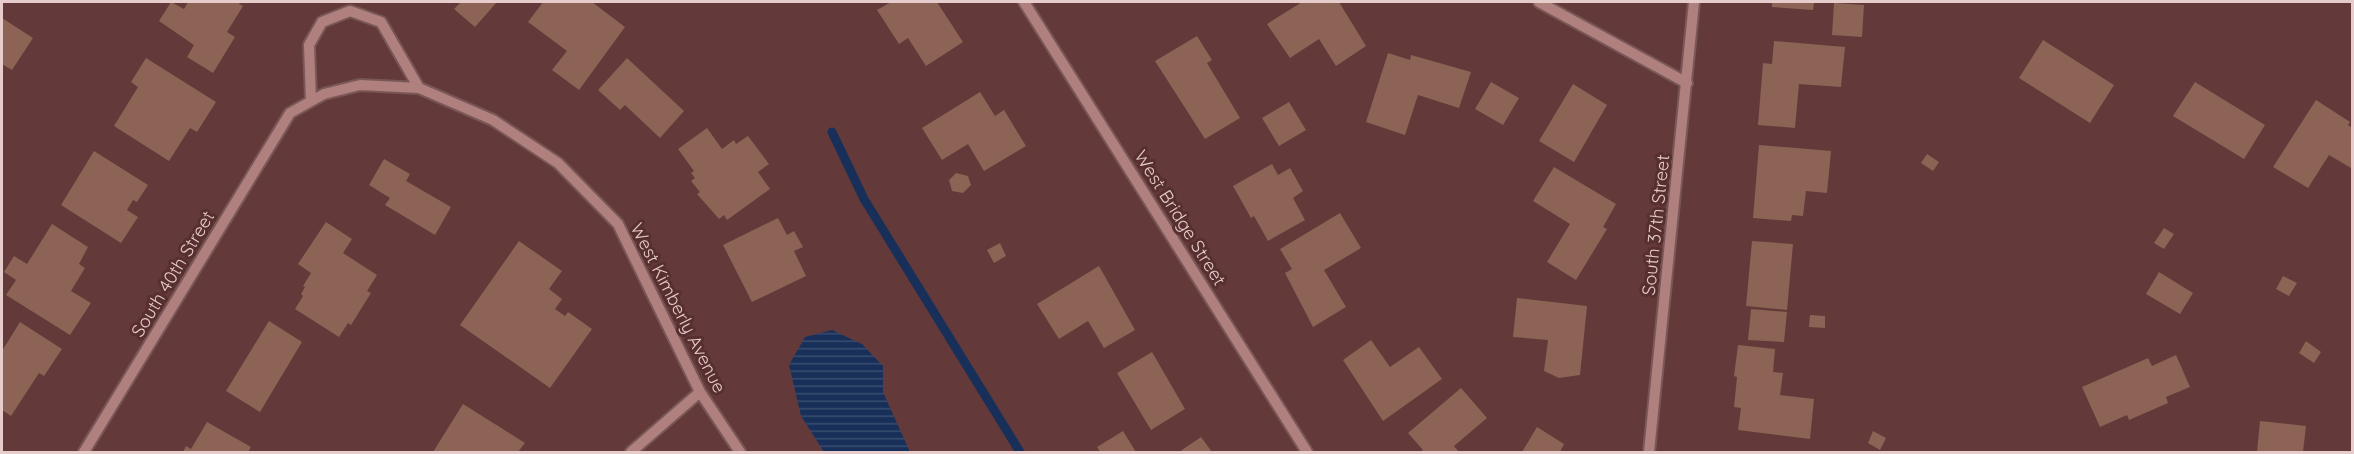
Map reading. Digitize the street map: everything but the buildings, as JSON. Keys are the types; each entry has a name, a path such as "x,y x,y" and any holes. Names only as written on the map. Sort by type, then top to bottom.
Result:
{"street":[{"name":"West Bridge Street","path":"1024,2 1307,453"},
{"path":"1539,2 1688,83"},
{"name":"South 37th Street","path":"1649,453 1688,83 1694,2"},
{"path":"311,101 309,45 322,22 350,11 381,22 419,88"},
{"name":"West Kimberly Avenue","path":"290,113 324,94 360,85 419,88 493,120 558,163 618,224 700,392 740,453"},
{"name":"South 40th Street","path":"84,453 290,113"},
{"path":"631,453 700,392"}],"water":[{"path":"832,330 862,344 883,366 883,392 910,452 824,452 801,416 789,365 805,337"}],"waterway":[{"path":"832,132 864,199 1020,452"}]}
